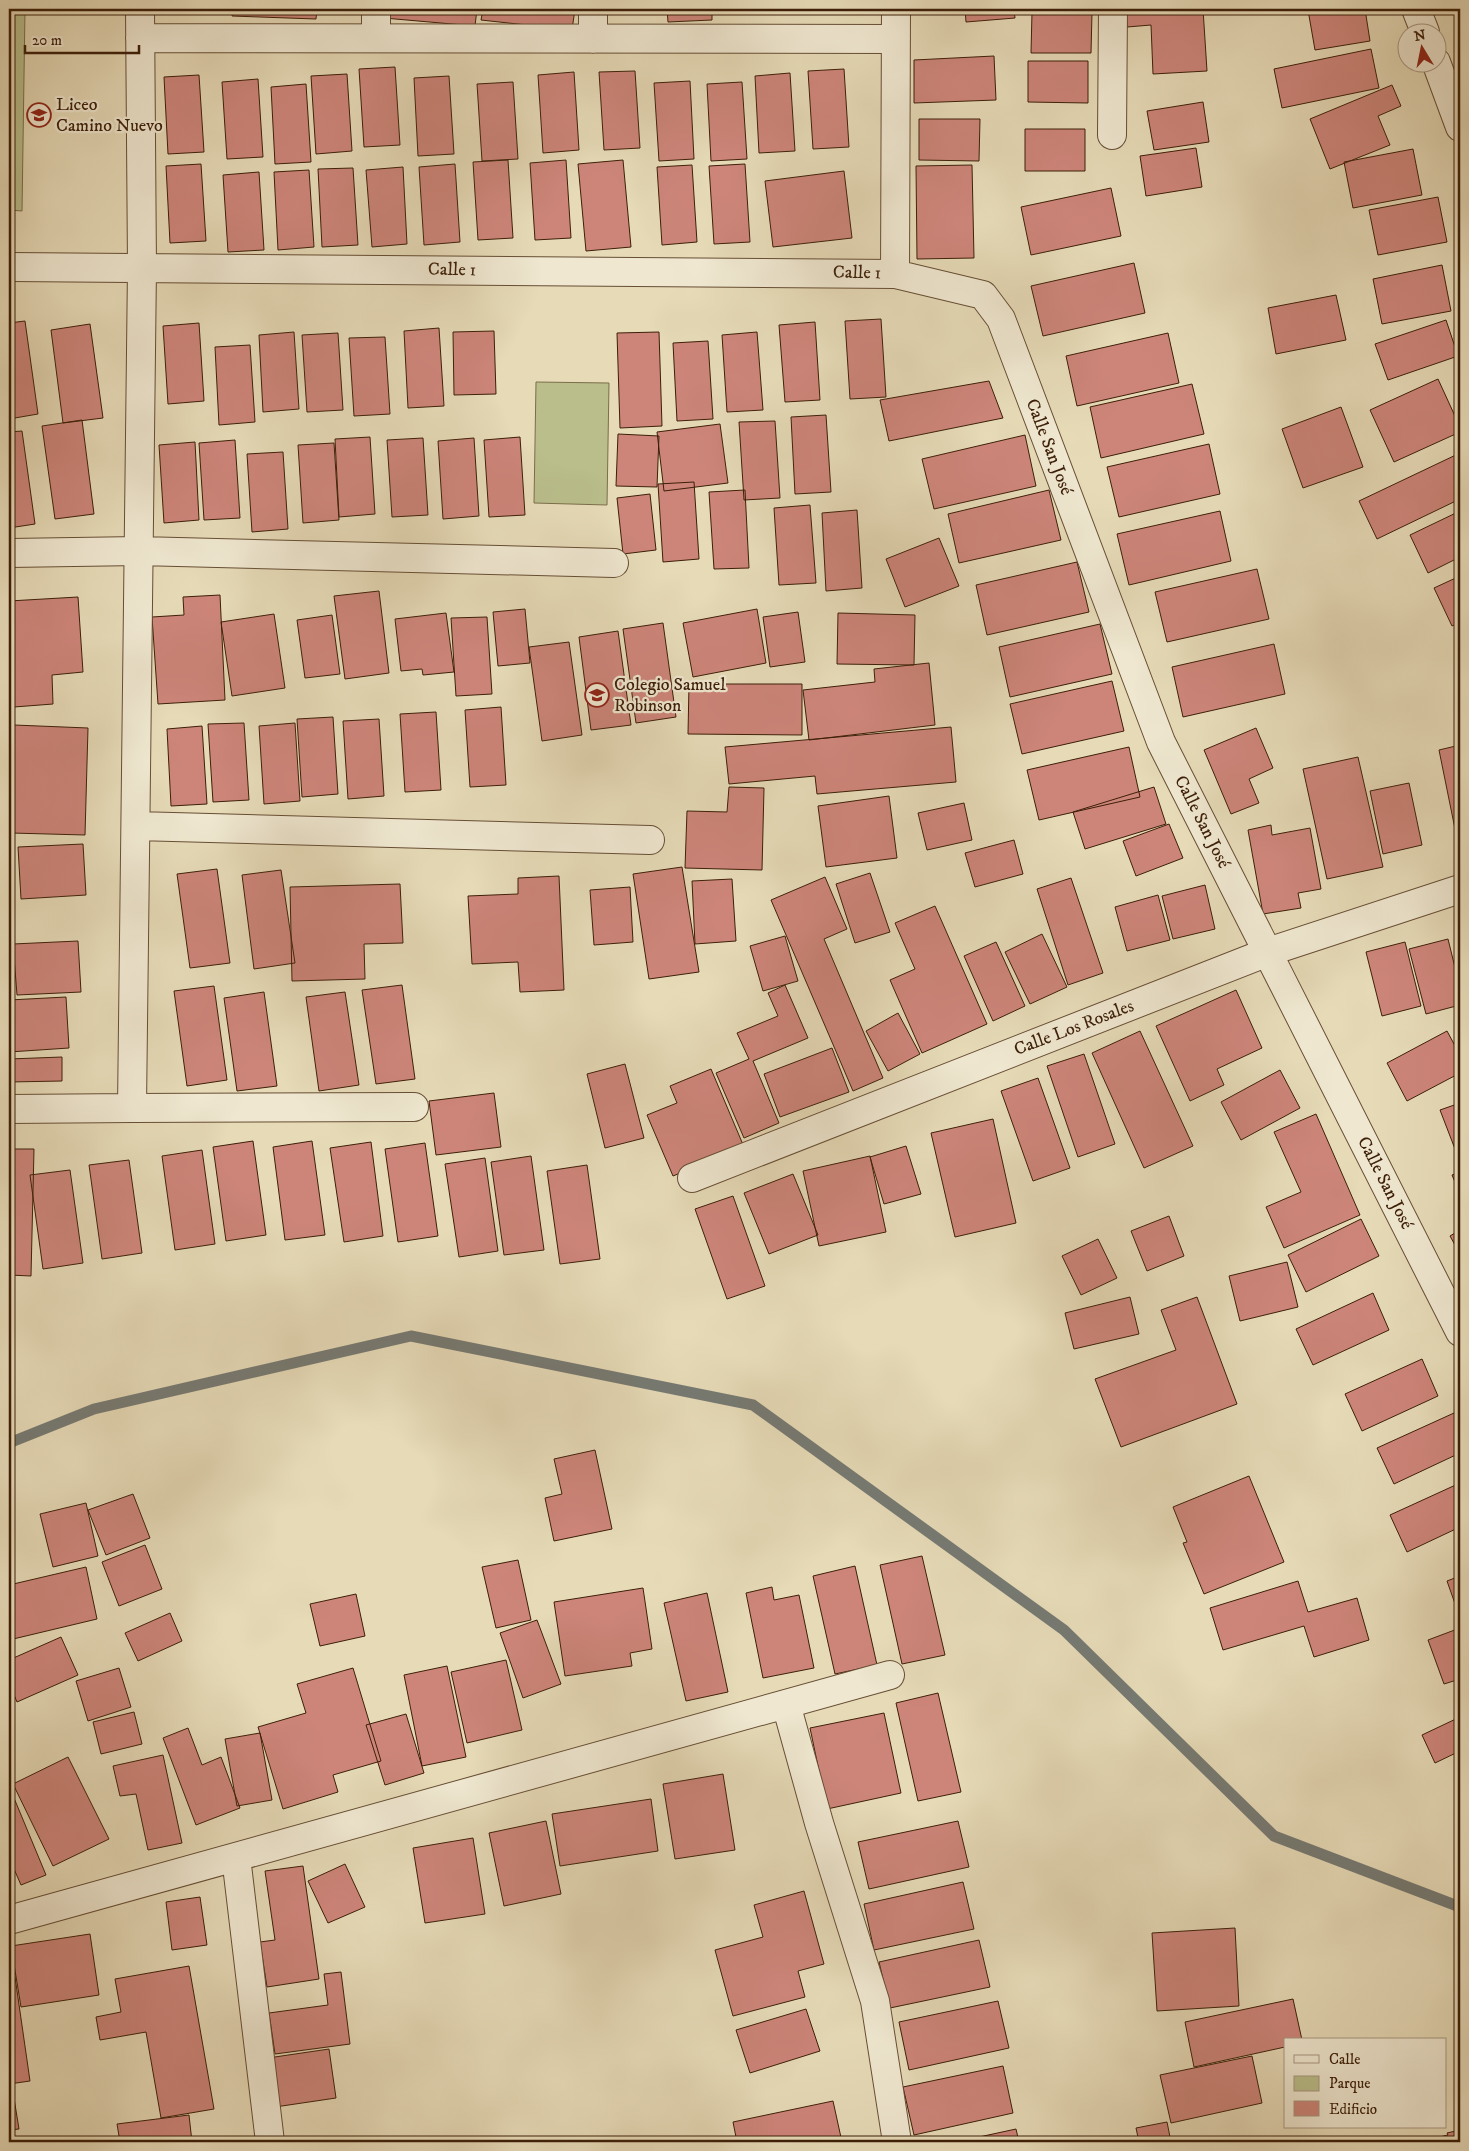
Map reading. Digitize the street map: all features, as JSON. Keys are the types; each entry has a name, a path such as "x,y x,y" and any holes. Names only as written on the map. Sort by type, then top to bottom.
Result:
{"street":[{"path":"132,1108 142,267 140,9"},
{"path":"376,9 376,38"},
{"path":"593,9 593,39"},
{"name":"Calle 1","path":"895,274 896,9"},
{"path":"1112,136 1113,9"},
{"path":"1416,9 1421,22"},
{"path":"140,38 896,38"},
{"path":"1440,72 1460,127"},
{"name":"Calle 1","path":"9,267 895,274 983,295"},
{"name":"Calle San José","path":"983,295 1001,319 1161,742 1460,1332"},
{"path":"9,552 139,551 614,563"},
{"path":"136,826 650,840"},
{"name":"Calle Los Rosales","path":"692,1178 1268,952 1460,889"},
{"path":"9,1109 414,1107"},
{"path":"9,1920 890,1675"},
{"path":"786,1704 875,2002 897,2142"},
{"path":"236,1857 270,2142"}],"green space":[{"path":"9,9 25,9 22,211 9,210"},
{"path":"536,382 609,383 607,505 534,503"}],"building":[{"path":"146,9 231,9 230,14"},
{"path":"233,9 317,9 316,19 232,16"},
{"path":"385,9 477,9 475,26 384,18"},
{"path":"483,9 575,9 572,30 481,20"},
{"path":"667,9 712,9 712,20 668,22"},
{"path":"965,9 1014,9 1015,18 966,22"},
{"path":"1126,9 1203,9 1207,71 1153,74 1151,25 1127,27"},
{"path":"1365,9 1370,41 1315,50 1308,10"},
{"path":"1032,12 1092,12 1091,53 1031,53"},
{"path":"1371,49 1379,88 1282,108 1274,69"},
{"path":"994,56 996,100 914,103 914,60"},
{"path":"1028,61 1088,61 1088,103 1028,102"},
{"path":"395,67 400,145 364,147 359,69"},
{"path":"844,69 849,147 813,149 808,71"},
{"path":"635,71 640,148 604,150 599,72"},
{"path":"574,72 579,150 543,153 538,75"},
{"path":"790,73 795,151 759,153 755,76"},
{"path":"347,74 352,151 316,154 311,76"},
{"path":"199,75 204,152 168,154 164,77"},
{"path":"449,76 454,154 418,156 414,78"},
{"path":"258,79 263,157 227,159 222,82"},
{"path":"690,81 694,159 659,161 654,83"},
{"path":"513,82 518,159 482,161 477,84"},
{"path":"742,82 747,159 711,161 707,84"},
{"path":"306,84 311,162 275,164 271,87"},
{"path":"1392,85 1401,106 1378,116 1390,145 1330,169 1310,119"},
{"path":"1203,102 1209,142 1154,150 1147,111"},
{"path":"919,119 980,119 979,161 919,160"},
{"path":"1025,129 1085,129 1085,171 1025,171"},
{"path":"1196,148 1202,187 1146,196 1140,156"},
{"path":"1413,149 1422,195 1353,208 1344,162"},
{"path":"508,160 513,238 478,240 473,162"},
{"path":"566,160 571,238 535,240 530,163"},
{"path":"623,160 631,247 586,251 578,164"},
{"path":"201,164 206,241 170,243 166,166"},
{"path":"455,164 460,242 424,245 419,167"},
{"path":"745,164 750,242 714,244 709,166"},
{"path":"692,165 697,242 662,245 657,167"},
{"path":"972,165 974,258 917,259 916,166"},
{"path":"403,167 407,244 372,247 366,170"},
{"path":"353,168 358,245 322,247 318,169"},
{"path":"309,170 314,247 278,250 274,172"},
{"path":"844,171 852,238 773,247 765,181"},
{"path":"259,172 264,250 228,252 223,175"},
{"path":"1111,188 1121,236 1031,255 1021,207"},
{"path":"1438,197 1447,242 1378,255 1369,210"},
{"path":"1134,263 1145,313 1043,336 1031,286"},
{"path":"1442,265 1451,311 1382,324 1373,279"},
{"path":"1336,295 1346,340 1276,354 1268,308"},
{"path":"881,319 886,397 850,399 845,321"},
{"path":"1446,320 1458,356 1388,380 1375,344"},
{"path":"25,321 38,414 9,419 9,323"},
{"path":"815,322 820,400 785,402 779,325"},
{"path":"199,323 204,401 168,404 163,326"},
{"path":"90,324 103,418 63,423 51,330"},
{"path":"439,328 444,406 408,408 404,331"},
{"path":"494,331 496,394 454,395 453,332"},
{"path":"294,332 299,409 263,412 259,335"},
{"path":"659,332 662,426 620,428 617,333"},
{"path":"757,332 763,410 727,412 722,335"},
{"path":"338,333 343,410 307,412 302,335"},
{"path":"1168,333 1179,383 1077,406 1066,356"},
{"path":"385,337 390,414 354,416 349,338"},
{"path":"708,341 713,419 677,421 673,343"},
{"path":"250,345 255,422 219,425 215,347"},
{"path":"1438,379 1460,427 1460,432 1394,462 1370,410"},
{"path":"989,381 1003,418 889,441 880,400"},
{"path":"1192,384 1204,434 1101,458 1090,407"},
{"path":"1341,407 1363,467 1303,488 1282,429"},
{"path":"826,415 831,492 795,494 791,417"},
{"path":"82,420 94,514 55,519 42,426"},
{"path":"775,421 780,498 744,500 739,422"},
{"path":"720,424 728,483 664,491 657,432"},
{"path":"22,431 35,524 9,528 9,432"},
{"path":"618,434 659,436 657,487 616,486"},
{"path":"1025,435 1036,486 934,509 922,459"},
{"path":"370,437 375,514 339,517 335,439"},
{"path":"520,437 525,515 489,517 484,440"},
{"path":"423,438 428,515 392,517 387,440"},
{"path":"474,438 479,516 443,519 438,441"},
{"path":"235,440 240,518 204,520 199,443"},
{"path":"195,442 199,520 164,523 159,445"},
{"path":"334,443 339,520 303,523 298,445"},
{"path":"1209,444 1220,494 1119,517 1107,467"},
{"path":"283,452 288,529 252,532 247,454"},
{"path":"1460,453 1460,499 1377,539 1359,501"},
{"path":"694,482 699,559 663,562 658,484"},
{"path":"745,490 749,568 714,569 709,492"},
{"path":"1049,490 1061,540 959,563 948,514"},
{"path":"650,494 656,550 623,554 617,498"},
{"path":"810,505 816,583 779,585 774,508"},
{"path":"857,510 862,588 826,591 822,513"},
{"path":"1220,511 1231,561 1129,585 1117,534"},
{"path":"1460,511 1460,557 1428,573 1410,535"},
{"path":"939,538 959,586 905,607 886,559"},
{"path":"1077,562 1089,612 987,635 976,585"},
{"path":"1257,569 1269,619 1167,642 1155,592"},
{"path":"1460,576 1460,622 1452,626 1434,588"},
{"path":"379,591 389,673 345,679 334,596"},
{"path":"220,595 225,700 158,704 152,617 184,615 183,597"},
{"path":"78,597 83,672 52,675 53,704 14,707 12,676 9,676 9,601"},
{"path":"525,609 530,663 498,666 493,612"},
{"path":"757,609 766,663 693,677 683,623"},
{"path":"798,612 805,662 770,667 763,617"},
{"path":"446,613 454,672 423,675 422,669 401,671 395,619"},
{"path":"838,613 915,615 914,665 837,664"},
{"path":"274,614 285,688 232,696 221,622"},
{"path":"332,615 340,674 305,678 297,620"},
{"path":"487,617 492,694 456,696 451,618"},
{"path":"663,623 676,717 636,723 623,629"},
{"path":"1100,624 1112,674 1010,697 999,647"},
{"path":"618,631 631,725 591,730 579,637"},
{"path":"569,642 582,735 542,741 529,647"},
{"path":"1274,644 1285,694 1183,717 1172,667"},
{"path":"929,663 935,725 809,740 803,690 875,682 874,669"},
{"path":"1112,681 1124,731 1022,754 1010,704"},
{"path":"689,684 802,684 802,735 688,734"},
{"path":"501,707 506,785 470,787 465,710"},
{"path":"436,712 441,790 405,792 400,714"},
{"path":"333,717 338,794 302,797 297,719"},
{"path":"379,719 384,796 348,799 343,721"},
{"path":"244,723 249,800 213,802 208,724"},
{"path":"295,723 300,801 264,804 259,726"},
{"path":"14,725 88,728 85,835 11,833"},
{"path":"202,726 207,804 171,806 167,729"},
{"path":"951,727 956,782 817,794 815,776 729,784 725,747"},
{"path":"1256,728 1273,768 1249,779 1259,803 1231,814 1204,750"},
{"path":"1460,745 1460,828 1455,829 1439,750"},
{"path":"1129,747 1140,797 1039,820 1027,770"},
{"path":"1358,757 1383,867 1327,879 1303,769"},
{"path":"1409,783 1422,845 1383,854 1370,791"},
{"path":"729,787 764,788 762,870 685,868 687,811 727,812"},
{"path":"1154,787 1166,824 1085,849 1073,812"},
{"path":"889,796 897,858 826,867 818,806"},
{"path":"964,803 972,840 927,850 918,813"},
{"path":"1169,824 1183,858 1136,876 1123,841"},
{"path":"1271,825 1272,835 1310,828 1321,889 1298,893 1301,908 1263,914 1248,830"},
{"path":"1014,840 1023,874 975,887 965,853"},
{"path":"83,844 86,895 21,899 18,847"},
{"path":"682,867 699,972 649,979 633,874"},
{"path":"217,869 230,963 190,968 177,874"},
{"path":"281,870 295,963 254,969 242,875"},
{"path":"870,873 890,932 855,943 836,884"},
{"path":"559,876 564,990 520,992 518,962 472,964 468,896 518,894 518,878"},
{"path":"825,877 847,929 824,939 883,1078 853,1091 771,900"},
{"path":"1071,878 1103,973 1068,985 1037,889"},
{"path":"732,879 736,941 695,944 692,881"},
{"path":"400,884 403,943 364,944 365,979 292,981 290,887"},
{"path":"1205,885 1215,929 1173,939 1162,896"},
{"path":"630,887 633,942 594,945 590,890"},
{"path":"1158,895 1170,940 1127,951 1115,907"},
{"path":"935,906 987,1024 922,1053 890,980 915,969 895,923"},
{"path":"1042,934 1067,987 1030,1004 1005,952"},
{"path":"785,936 798,981 763,991 750,946"},
{"path":"1448,939 1460,988 1460,1005 1426,1014 1409,949"},
{"path":"78,941 81,992 17,995 13,944"},
{"path":"996,942 1025,1006 993,1021 964,956"},
{"path":"1405,942 1421,1006 1382,1016 1366,952"},
{"path":"402,985 415,1079 376,1084 362,990"},
{"path":"785,985 808,1038 753,1061 779,1123 744,1138 716,1073 749,1059 737,1033 778,1016 768,993"},
{"path":"214,986 227,1080 187,1086 174,991"},
{"path":"1236,990 1262,1048 1217,1069 1224,1085 1190,1101 1156,1026"},
{"path":"264,992 277,1086 237,1091 224,998"},
{"path":"345,992 359,1085 319,1091 306,997"},
{"path":"66,997 69,1048 9,1052 9,1000"},
{"path":"898,1013 920,1054 888,1071 866,1031"},
{"path":"1140,1031 1193,1146 1144,1168 1092,1053"},
{"path":"1447,1031 1460,1055 1460,1073 1407,1101 1387,1063"},
{"path":"832,1048 849,1092 780,1117 764,1074"},
{"path":"1084,1054 1115,1144 1078,1157 1047,1066"},
{"path":"62,1057 62,1081 9,1082 9,1059"},
{"path":"625,1064 644,1138 605,1148 587,1074"},
{"path":"711,1069 744,1147 673,1176 647,1115 677,1103 670,1086"},
{"path":"1280,1070 1300,1108 1241,1140 1221,1102"},
{"path":"1038,1078 1070,1168 1033,1181 1001,1091"},
{"path":"494,1093 501,1147 436,1155 429,1101"},
{"path":"1460,1103 1460,1162 1440,1110"},
{"path":"1316,1114 1360,1215 1284,1248 1266,1207 1301,1192 1274,1132"},
{"path":"993,1119 1016,1223 955,1237 931,1133"},
{"path":"253,1141 266,1235 226,1241 213,1147"},
{"path":"312,1141 325,1235 285,1240 273,1147"},
{"path":"371,1142 383,1236 344,1242 330,1148"},
{"path":"425,1143 438,1236 398,1242 385,1149"},
{"path":"906,1146 921,1194 884,1204 870,1157"},
{"path":"9,1149 34,1149 31,1276 9,1275"},
{"path":"202,1150 215,1244 175,1250 162,1156"},
{"path":"531,1156 544,1250 504,1255 491,1162"},
{"path":"870,1156 886,1232 819,1246 803,1171"},
{"path":"485,1158 498,1251 459,1257 445,1164"},
{"path":"129,1160 142,1253 102,1259 89,1165"},
{"path":"587,1165 600,1259 560,1264 547,1171"},
{"path":"70,1170 83,1263 43,1269 30,1175"},
{"path":"1460,1172 1460,1194 1452,1175"},
{"path":"793,1174 818,1235 769,1254 744,1193"},
{"path":"733,1196 765,1286 727,1299 695,1209"},
{"path":"1169,1216 1184,1256 1147,1271 1131,1231"},
{"path":"1361,1219 1379,1256 1306,1292 1288,1255"},
{"path":"1460,1230 1460,1254 1450,1236"},
{"path":"1098,1239 1117,1278 1081,1295 1062,1256"},
{"path":"1287,1262 1298,1307 1240,1321 1229,1276"},
{"path":"1373,1293 1389,1330 1313,1365 1296,1329"},
{"path":"1130,1297 1139,1334 1074,1349 1065,1313"},
{"path":"1197,1297 1237,1404 1121,1447 1095,1379 1176,1350 1161,1310"},
{"path":"1422,1359 1438,1396 1362,1431 1345,1394"},
{"path":"1454,1413 1460,1428 1460,1453 1394,1484 1377,1448"},
{"path":"595,1450 612,1529 554,1541 545,1498 562,1494 554,1459"},
{"path":"1249,1476 1284,1562 1204,1594 1183,1543 1187,1542 1173,1507"},
{"path":"1460,1483 1460,1527 1407,1552 1390,1515"},
{"path":"133,1494 150,1538 106,1555 88,1510"},
{"path":"86,1503 98,1556 53,1567 40,1514"},
{"path":"145,1545 162,1589 119,1606 102,1562"},
{"path":"922,1556 945,1655 902,1664 880,1565"},
{"path":"518,1560 531,1620 496,1628 482,1567"},
{"path":"855,1566 877,1665 835,1674 813,1576"},
{"path":"86,1567 97,1619 9,1640 9,1585"},
{"path":"1460,1576 1460,1618 1447,1581"},
{"path":"1298,1581 1308,1612 1357,1598 1369,1640 1314,1657 1304,1626 1223,1650 1210,1608"},
{"path":"772,1587 774,1600 799,1595 814,1668 763,1678 746,1593"},
{"path":"643,1588 652,1649 630,1653 632,1666 565,1676 554,1602"},
{"path":"707,1593 728,1692 686,1701 664,1603"},
{"path":"356,1594 365,1636 320,1646 310,1604"},
{"path":"170,1613 182,1641 138,1661 125,1633"},
{"path":"537,1620 561,1684 523,1698 500,1633"},
{"path":"1460,1628 1460,1679 1444,1684 1428,1640"},
{"path":"61,1637 78,1675 17,1702 9,1683 9,1660"},
{"path":"506,1660 522,1730 467,1743 451,1672"},
{"path":"447,1666 466,1757 422,1766 404,1675"},
{"path":"119,1668 131,1707 88,1721 76,1681"},
{"path":"353,1668 381,1761 333,1775 338,1792 283,1809 258,1727 306,1713 297,1684"},
{"path":"938,1693 961,1792 918,1801 896,1703"},
{"path":"134,1712 142,1744 101,1754 93,1722"},
{"path":"884,1713 901,1793 827,1809 810,1728"},
{"path":"406,1714 424,1773 385,1785 366,1725"},
{"path":"1460,1717 1460,1751 1435,1763 1422,1735"},
{"path":"188,1728 202,1765 221,1757 240,1808 196,1825 163,1738"},
{"path":"260,1733 272,1800 237,1806 225,1739"},
{"path":"163,1755 182,1843 148,1850 136,1794 120,1796 113,1766"},
{"path":"68,1757 109,1839 53,1866 13,1784"},
{"path":"723,1774 735,1850 675,1859 663,1784"},
{"path":"9,1786 46,1875 21,1885 11,1862 9,1863"},
{"path":"651,1799 658,1851 560,1866 552,1814"},
{"path":"546,1821 561,1894 504,1906 489,1833"},
{"path":"958,1821 969,1867 869,1889 858,1842"},
{"path":"473,1838 485,1914 425,1923 413,1848"},
{"path":"345,1864 365,1907 328,1923 308,1881"},
{"path":"303,1866 319,1979 267,1987 260,1942 275,1940 265,1871"},
{"path":"963,1882 974,1929 874,1950 864,1904"},
{"path":"804,1891 824,1964 798,1971 805,1997 733,2016 715,1950 763,1937 754,1905"},
{"path":"200,1897 207,1945 172,1950 166,1902"},
{"path":"1235,1928 1239,2006 1157,2011 1152,1933"},
{"path":"90,1934 99,1995 21,2007 11,1946"},
{"path":"979,1940 990,1987 890,2008 879,1962"},
{"path":"12,1956 30,2081 9,2084 9,1957"},
{"path":"189,1966 214,2109 161,2118 146,2032 100,2040 96,2017 121,2012 115,1979"},
{"path":"341,1972 350,2044 275,2054 269,2013 328,2005 324,1974"},
{"path":"1293,1999 1302,2038 1284,2038 1284,2047 1194,2067 1185,2022"},
{"path":"998,2001 1009,2048 909,2070 899,2022"},
{"path":"806,2009 820,2051 750,2073 736,2030"},
{"path":"329,2049 336,2098 275,2107 268,2058"},
{"path":"1252,2056 1262,2103 1171,2123 1160,2075"},
{"path":"1003,2066 1013,2113 914,2135 903,2087"},
{"path":"12,2086 19,2129 9,2130 9,2087"},
{"path":"833,2101 842,2142 737,2142 733,2122"},
{"path":"189,2115 192,2142 120,2142 117,2124"},
{"path":"1167,2122 1171,2142 1139,2142 1136,2128"},
{"path":"1016,2129 1019,2142 956,2142"},
{"path":"1460,2130 1460,2142 1417,2142 1448,2135 1447,2133"}],"waterway":[{"path":"9,1443 94,1409 411,1336 753,1405 1064,1630 1274,1836 1460,1907"}],"place":[{"name":"Liceo Camino Nuevo","path":"39,115"},
{"name":"Colegio Samuel Robinson","path":"597,695"}]}
